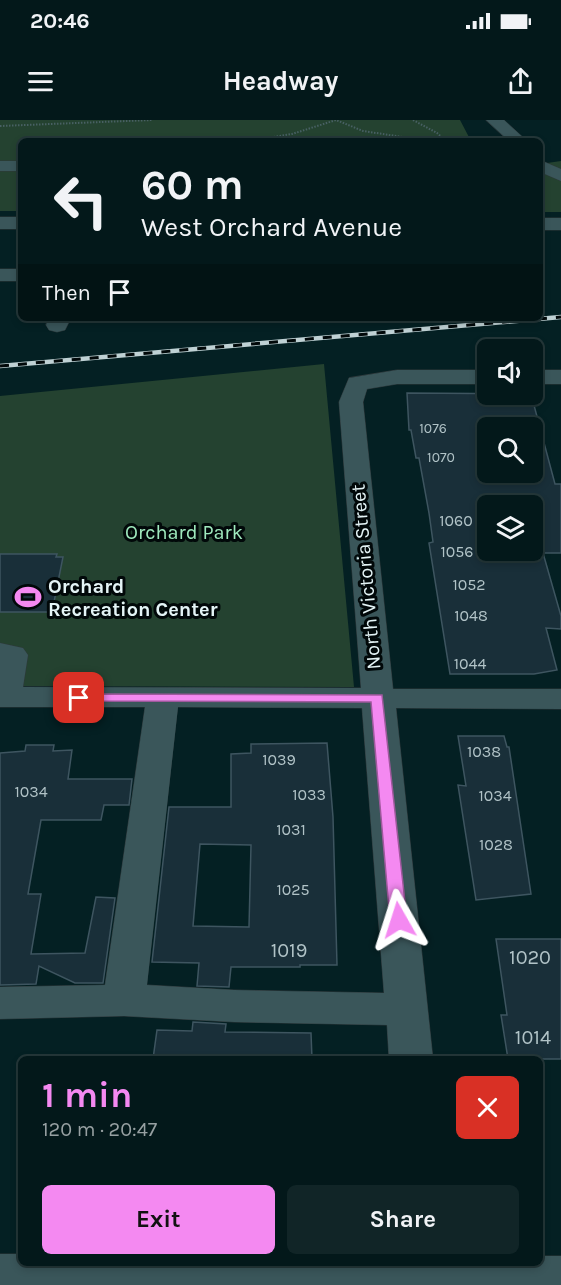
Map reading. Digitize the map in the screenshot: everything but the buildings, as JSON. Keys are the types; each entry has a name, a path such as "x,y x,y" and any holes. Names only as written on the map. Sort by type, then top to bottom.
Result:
{"street":[{"path":"488,129 511,138"},
{"path":"543,158 561,154"},
{"path":"0,166 18,166"},
{"path":"543,167 561,176"},
{"path":"0,223 18,223"},
{"path":"543,224 561,224"},
{"path":"0,274 18,274"},
{"name":"North Victoria Street","path":"411,1056 351,402 357,383 397,376 477,377"},
{"path":"543,377 561,377"},
{"path":"0,652 12,656 2,697 561,699"},
{"path":"124,1000 163,699"},
{"path":"0,1003 124,1000 234,1006 407,1009"},
{"path":"0,1277 102,1281 427,1275 561,1279"}],"path":[{"path":"0,126 152,120"},
{"path":"268,138 292,134 336,120 363,131 409,138"},
{"path":"413,120 443,138"}],"green space":[{"path":"0,120 460,120 469,138 18,138 18,211 0,211"},
{"path":"561,161 561,212 543,212 543,164"},
{"name":"Orchard Park","path":"324,364 354,687 0,686 0,396"}],"railway":[{"path":"543,319 561,317"},
{"path":"0,366 515,321"}],"place":[{"name":"Orchard Recreation Center","path":"28,597"}],"route":[{"path":"79,698 377,698 399,920"}]}
